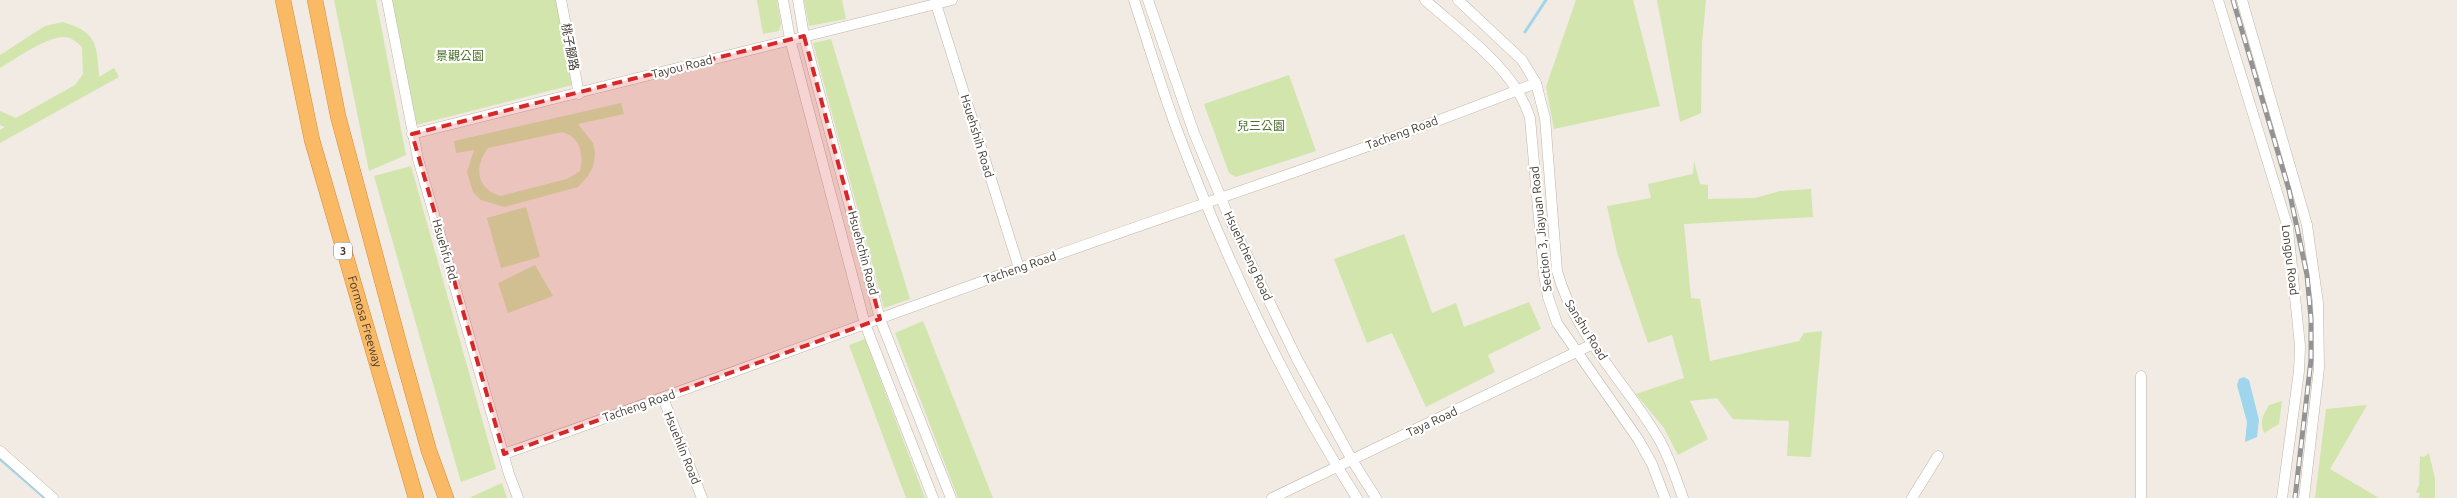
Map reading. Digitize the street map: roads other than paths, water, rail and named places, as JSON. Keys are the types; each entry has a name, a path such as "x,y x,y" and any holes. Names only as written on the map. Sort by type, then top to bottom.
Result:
{"highway":[{"name":"Formosa Freeway","path":"283,0 294,64 314,149 416,498"},
{"path":"315,0 338,116 408,378 429,451 446,498"}],"street":[{"name":"Hsuehfu Rd.","path":"387,0 412,134 518,498"},
{"name":"桃子腳路","path":"561,0 578,94"},
{"name":"Hsuehchin Road","path":"783,0 790,39 865,324 933,498"},
{"name":"Hsuehchin Road","path":"798,0 804,36 880,319 951,498"},
{"name":"Tayou Road","path":"412,134 952,0"},
{"name":"Hsuehcheng Road","path":"1134,0 1176,128 1206,204 1269,341 1337,467 1357,498"},
{"name":"Hsuehcheng Road","path":"1148,0 1191,125 1221,198 1297,359 1352,460 1376,498"},
{"name":"Section 3, Jiayuan Road","path":"1425,0 1508,75 1518,90 1530,118 1544,275 1548,297 1558,324 1576,353 1638,439 1652,464 1665,498"},
{"path":"1458,0 1522,60 1536,83"},
{"name":"Longpu Road","path":"2218,0 2288,228 2300,346 2299,371 2282,498"},
{"name":"Longpu Road","path":"2242,0 2306,225 2316,286 2320,336 2319,368 2304,498"},
{"name":"Hsuehshih Road","path":"936,4 1019,268"},
{"name":"Tacheng Road","path":"504,454 1019,268 1206,204 1536,83"},
{"name":"Sanshu Road","path":"1536,83 1544,118 1557,271 1563,292 1574,315 1592,344 1659,439 1682,495"},
{"name":"Taya Road","path":"1272,498 1592,344"},
{"path":"2141,376 2141,498"},
{"name":"Hsuehlin Road","path":"662,398 702,498"},
{"path":"0,451 53,498"},
{"path":"1912,498 1938,456"}],"water":[{"path":"2244,377 2249,380 2259,420 2257,437 2245,442 2247,422 2237,385 2239,379"}],"waterway":[{"path":"1525,32 1546,0"},
{"path":"0,459 45,498"}],"railway":[{"path":"2233,0 2289,190 2307,275 2311,319 2311,360 2295,498"}],"park label":[{"name":"景觀公園","path":"460,56"},
{"name":"兒三公園","path":"1261,126"}]}
